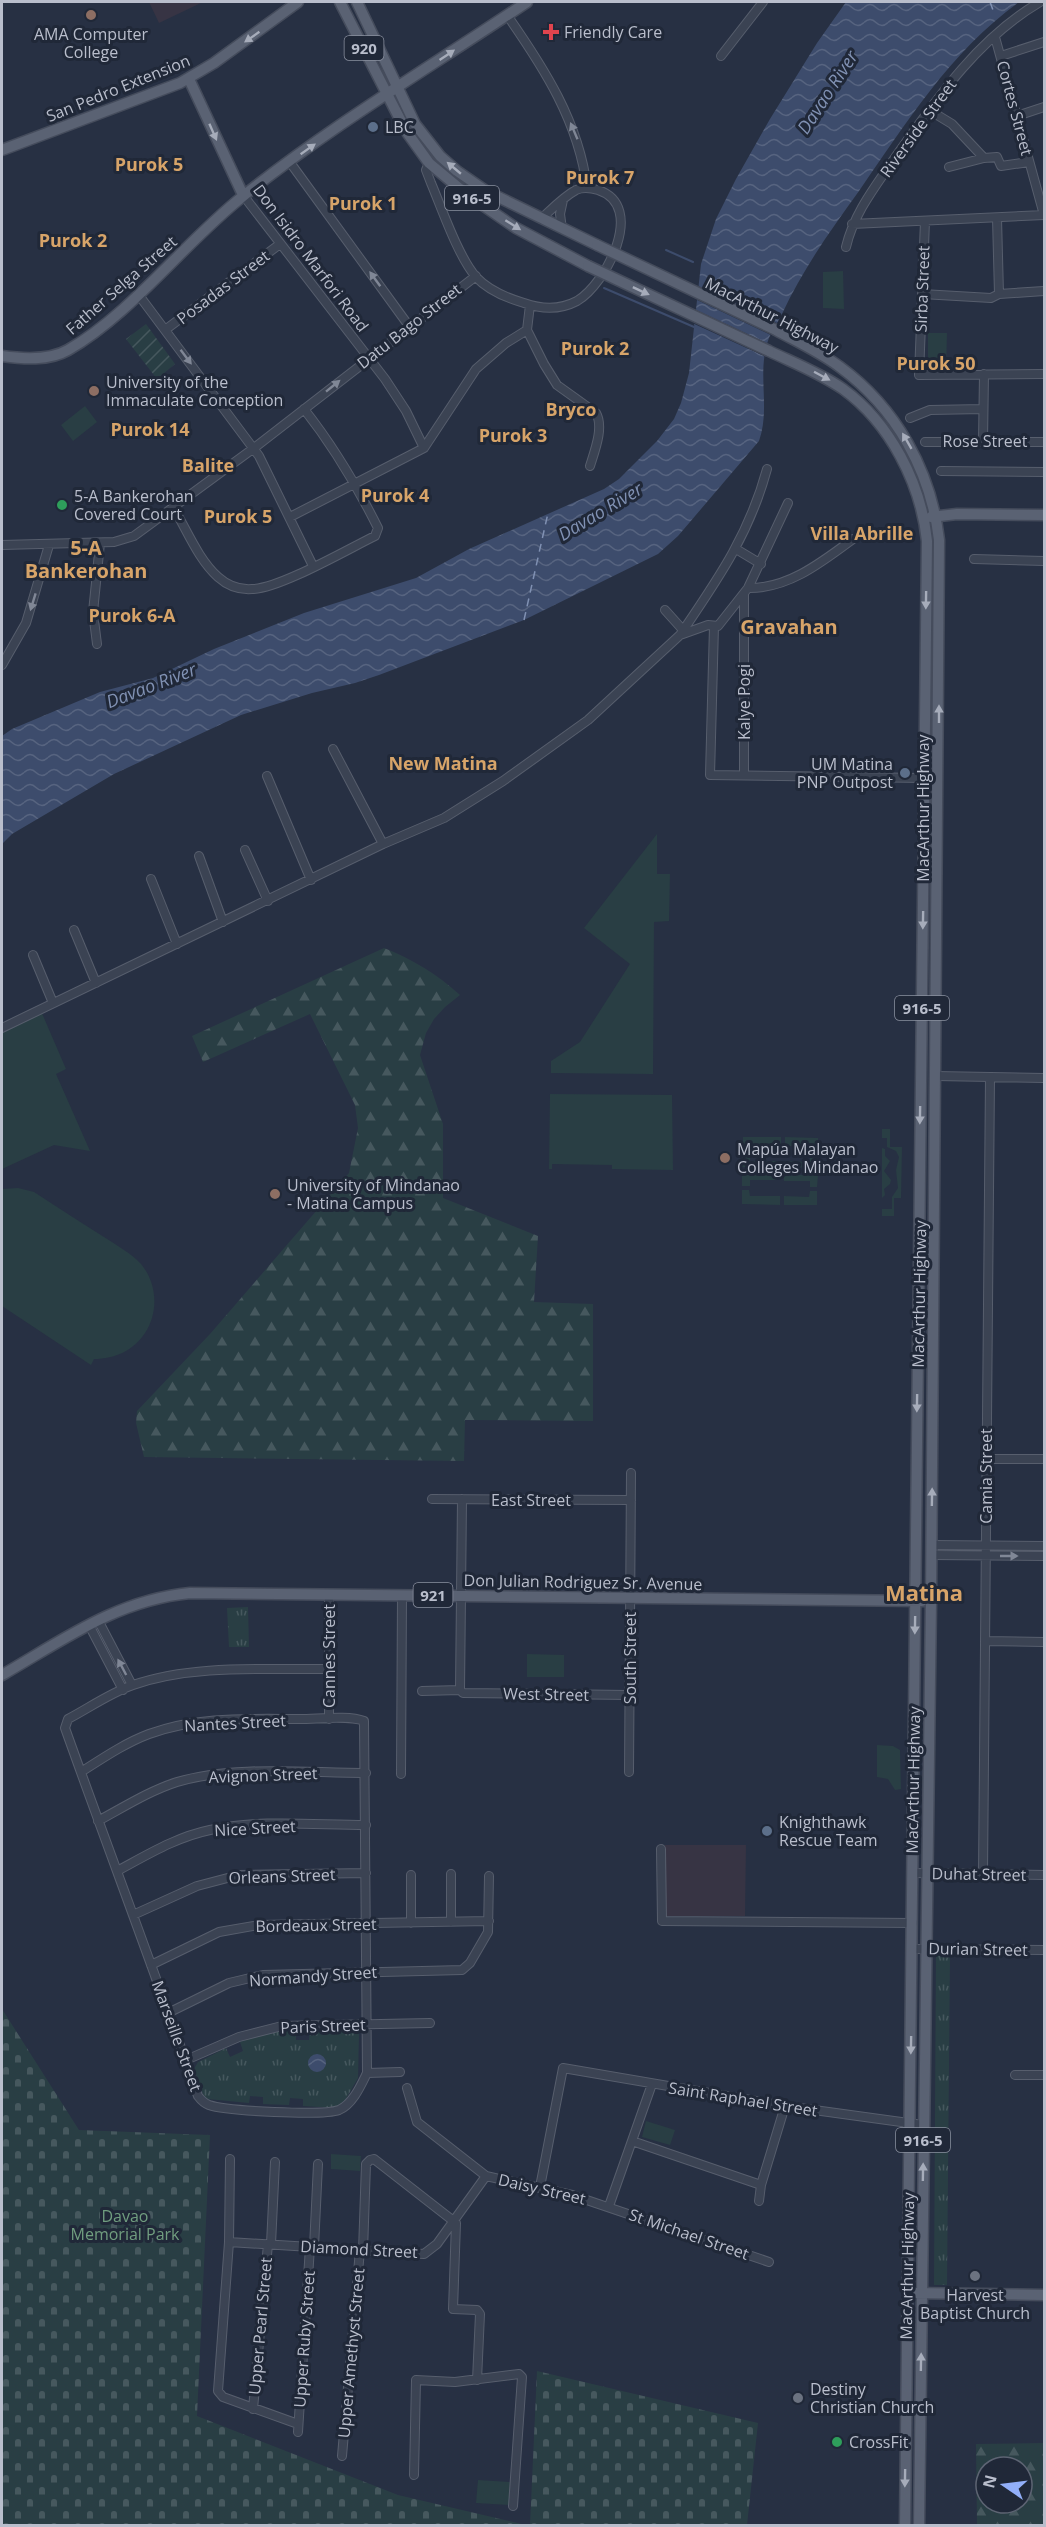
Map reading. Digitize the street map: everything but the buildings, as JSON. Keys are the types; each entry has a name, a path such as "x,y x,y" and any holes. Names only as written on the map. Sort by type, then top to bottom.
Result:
{"main road":[{"name":"San Pedro Extension","path":"2,150 189,79 298,2"},
{"name":"920","path":"340,2 388,95"},
{"name":"920","path":"357,2 398,88"},
{"name":"Father Selga Street","path":"2,356 36,358 64,352 101,327 243,195 289,161 527,2"},
{"name":"Don Isidro Marfori Road","path":"189,79 243,195"},
{"name":"916-5","path":"398,88 420,133 440,156 474,183 562,229"},
{"name":"916-5","path":"388,95 406,131 429,163"},
{"name":"MacArthur Highway","path":"429,163 465,193 516,228 588,266 837,385 872,416 898,452 918,498 924,519 927,541 905,2526"},
{"name":"MacArthur Highway","path":"562,229 776,330 840,367 882,406 899,428 927,483 936,517 939,563 932,1550 919,2526"},
{"path":"924,519 957,514 1044,515"},
{"path":"919,1239 934,1239"},
{"path":"918,1303 934,1303"},
{"name":"Don Julian Rodriguez Sr. Avenue","path":"2,1675 93,1623 136,1602 175,1594 931,1601"},
{"path":"908,2293 1044,2295"},
{"path":"906,2428 920,2428"}],"street":[{"path":"721,56 763,2"},
{"name":"Riverside Street","path":"846,247 852,224 866,199 945,86 1025,10 1040,2"},
{"path":"507,15 550,81 572,126 583,161 587,188 576,190 541,219"},
{"name":"Cortes Street","path":"995,37 1044,215"},
{"path":"1000,56 1044,45"},
{"path":"1017,116 1044,108"},
{"path":"929,110 952,124 984,158"},
{"path":"949,167 997,157 1001,166 1029,162"},
{"path":"289,161 410,326"},
{"path":"429,163 426,170 431,183 467,262 476,276"},
{"name":"Datu Bago Street","path":"2,545 100,543 114,542 134,536 254,448 476,276 496,291 530,305 555,307 576,301 592,287 610,257 622,224 620,207 610,196 587,188"},
{"name":"Don Isidro Marfori Road","path":"243,195 406,411 424,448"},
{"path":"562,229 560,214 563,200"},
{"path":"852,224 1044,215"},
{"path":"997,218 999,294"},
{"name":"Sirba Street","path":"925,221 919,375 1044,374"},
{"name":"Posadas Street","path":"165,330 280,244"},
{"path":"922,294 991,298 999,294 1044,291"},
{"path":"138,294 254,448 267,469 313,566"},
{"path":"530,305 527,330 556,385 596,413 599,419 591,466"},
{"path":"290,517 424,448 477,369 506,343 527,330"},
{"path":"983,441 984,374"},
{"path":"173,507 204,560 220,578 231,586 254,590 313,566 378,533 378,528 356,484 330,442 304,409"},
{"path":"910,418 930,410 983,409"},
{"name":"Rose Street","path":"925,442 1044,441"},
{"path":"2,1028 268,902 383,844 444,818 503,781 588,720 681,633 736,549 756,507 766,469"},
{"path":"941,471 1044,472"},
{"path":"681,633 708,625 718,626 746,590 761,564 788,503"},
{"path":"746,590 797,576 853,539"},
{"path":"97,644 93,612 100,543"},
{"path":"2,665 21,636 49,545"},
{"path":"736,549 761,564"},
{"path":"974,559 1044,561"},
{"name":"Kalye Pogi","path":"744,775 746,590"},
{"path":"665,610 681,633"},
{"path":"714,627 710,775 924,778"},
{"path":"333,749 383,844"},
{"path":"267,776 311,880"},
{"path":"245,850 268,902"},
{"path":"199,856 223,922"},
{"path":"151,879 177,944"},
{"path":"74,930 96,983"},
{"path":"33,956 53,1003"},
{"path":"936,1076 1044,1078"},
{"name":"Camia Street","path":"983,1874 990,1077"},
{"path":"987,1459 1044,1459"},
{"name":"South Street","path":"629,1772 631,1473"},
{"name":"East Street","path":"432,1499 631,1500"},
{"path":"462,1499 462,1691"},
{"path":"932,1550 986,1545 1044,1546"},
{"path":"932,1550 986,1556 1044,1556"},
{"name":"Cannes Street","path":"328,1594 329,1719"},
{"path":"401,1774 402,1595"},
{"path":"93,1623 132,1685"},
{"path":"93,1623 123,1690"},
{"path":"985,1641 1044,1642"},
{"name":"Marseille Street","path":"329,1669 189,1674 132,1685 68,1719 65,1723 98,1821 203,2102 216,2107 251,2110 306,2112 340,2109 353,2097 367,2073"},
{"name":"West Street","path":"422,1691 629,1695"},
{"name":"Nantes Street","path":"81,1772 123,1746 149,1734 178,1726 223,1720 329,1719 364,1721 366,1773"},
{"name":"Avignon Street","path":"98,1821 152,1792 198,1777 248,1772 366,1773"},
{"path":"366,1773 367,2073 400,2072"},
{"name":"Nice Street","path":"117,1871 162,1846 210,1830 252,1825 366,1826"},
{"path":"661,1849 662,1921 913,1923"},
{"name":"Orleans Street","path":"133,1915 197,1886 239,1875 366,1873"},
{"name":"Duhat Street","path":"914,1873 1044,1875"},
{"path":"451,1874 451,1922"},
{"path":"411,1875 411,1923"},
{"path":"489,1876 489,1921"},
{"name":"Bordeaux Street","path":"151,1965 196,1941 236,1928 259,1925 489,1921"},
{"name":"Normandy Street","path":"168,2013 201,1995 230,1983 263,1975 366,1971 457,1971 466,1968 486,1937 489,1921"},
{"name":"Durian Street","path":"912,1948 1044,1950"},
{"name":"Paris Street","path":"186,2060 239,2037 267,2029 293,2026 430,2024"},
{"name":"Saint Raphael Street","path":"540,2187 563,2068 785,2106 909,2125 923,2125"},
{"path":"1015,2075 1044,2075"},
{"path":"609,2206 652,2084"},
{"name":"Daisy Street","path":"407,2088 417,2122 486,2176 540,2187 609,2206"},
{"path":"759,2201 761,2185 785,2106"},
{"path":"633,2140 761,2185"},
{"path":"230,2159 229,2242 219,2394 253,2409"},
{"name":"Upper Amethyst Street","path":"342,2456 362,2251 366,2167 370,2160 380,2162 454,2221"},
{"name":"Upper Pearl Street","path":"253,2409 275,2162"},
{"name":"Upper Ruby Street","path":"253,2409 298,2428 318,2164"},
{"name":"Diamond Street","path":"229,2242 424,2254 433,2249 486,2176"},
{"name":"St Michael Street","path":"609,2206 769,2262"},
{"path":"454,2221 457,2230 453,2308 477,2310 480,2314 477,2380"},
{"path":"414,2475 416,2380 448,2382 517,2374 521,2376 513,2506"}],"shaded area":[{"path":"149,2 203,2 159,23"},
{"path":"665,1845 746,1845 745,1916 666,1916"}],"green space":[{"path":"843,271 844,309 823,308 823,272"},
{"path":"146,324 175,364 157,379 126,339"},
{"path":"928,333 947,333 946,371 928,371"},
{"path":"85,406 97,422 73,441 61,425"},
{"path":"657,834 657,874 670,874 669,921 654,922 653,1074 551,1073 551,1061 580,1042 630,964 584,928"},
{"path":"384,948 424,968 460,995 434,1019 426,1033 420,1055 443,1124 443,1198 538,1236 534,1302 593,1304 593,1421 465,1420 464,1461 144,1457 136,1423 137,1411 210,1334 349,1173 358,1128 355,1105 310,1014 203,1062 192,1036"},
{"path":"41,1011 66,1069 56,1074 90,1151 54,1145 2,1169 2,1032"},
{"path":"550,1094 672,1095 673,1170 612,1169 612,1165 552,1164 552,1169 549,1169"},
{"path":"882,1129 890,1129 890,1147 902,1147 901,1198 894,1198 894,1216 882,1216 882,1209 892,1209 892,1197 898,1188 896,1170 899,1157 896,1151 887,1147 887,1138 882,1138"},
{"path":"743,1137 781,1137 781,1146 750,1145 750,1151 743,1151"},
{"path":"785,1137 818,1138 818,1152 811,1152 810,1146 785,1146"},
{"path":"882,1148 885,1149 885,1156 890,1161 884,1171 891,1180 884,1189 885,1195 882,1198"},
{"path":"742,1155 750,1155 750,1161 781,1161 777,1167 742,1167"},
{"path":"810,1156 818,1156 818,1168 785,1165 785,1161 810,1162"},
{"path":"742,1174 777,1174 780,1180 750,1180 750,1186 742,1186"},
{"path":"818,1175 817,1187 810,1187 810,1181 784,1181 784,1177"},
{"path":"18,1188 34,1192 118,1246 141,1264 153,1289 153,1316 141,1339 130,1349 109,1357 94,1359 91,1365 2,1306 2,1189"},
{"path":"742,1190 749,1190 750,1196 780,1196 780,1205 742,1204"},
{"path":"810,1191 817,1191 817,1205 784,1205 784,1196 809,1197"},
{"path":"248,1607 249,1647 229,1647 227,1608"},
{"path":"527,1654 564,1655 564,1677 527,1677"},
{"path":"877,1745 893,1746 900,1750 901,1789 895,1790 888,1779 877,1777"},
{"path":"936,1954 950,1954 947,2285 934,2285"},
{"name":"Davao Memorial Park","path":"2,2009 79,2130 210,2135 197,2416 398,2495 526,2525 2,2525"},
{"path":"296,2030 296,2040 309,2040 310,2030 353,2031 359,2034 358,2078 343,2104 335,2108 303,2106 303,2099 290,2098 289,2105 263,2104 263,2097 250,2096 249,2103 204,2097 194,2069 198,2062 226,2048 230,2057 243,2051 240,2042 253,2037"},
{"path":"646,2121 675,2130 670,2145 642,2137"},
{"path":"331,2154 361,2156 360,2171 331,2169"},
{"path":"537,2371 758,2423 747,2525 530,2525"},
{"path":"1044,2443 1044,2525 977,2525 977,2515 1034,2515 1034,2455 976,2455 976,2444"},
{"path":"478,2480 510,2482 509,2505 476,2503"}],"water":[{"name":"Davao River","path":"846,2 1019,2 972,43 931,89 818,251 799,281 769,338 765,351 764,415 759,441 678,536 658,554 524,620 379,675 241,715 114,774 12,834 2,844 2,736 12,729 100,692 153,678 214,649 304,613 416,578 469,549 604,489 619,479 657,441 674,419 681,403 689,373 701,264 716,219 770,119 817,43"},
{"path":"317,2054 323,2057 326,2063 323,2069 317,2072 311,2069 308,2063 311,2057"}],"pier":[{"path":"694,284 779,324 773,336 693,298"},
{"path":"692,308 771,345 766,357 690,322"}],"waterway":[{"path":"666,250 693,262"},
{"path":"604,288 694,327"}],"ferry route":[{"path":"990,2 993,10"},
{"path":"524,620 548,513"}],"place":[{"name":"AMA Computer College","path":"91,15"},
{"name":"Friendly Care","path":"551,32"},
{"name":"LBC","path":"373,127"},
{"name":"University of the Immaculate Conception","path":"94,391"},
{"name":"5-A Bankerohan Covered Court","path":"62,505"},
{"name":"UM Matina PNP Outpost","path":"905,773"},
{"name":"Mapúa Malayan Colleges Mindanao","path":"725,1158"},
{"name":"University of Mindanao - Matina Campus","path":"275,1194"},
{"name":"Knighthawk Rescue Team","path":"767,1831"},
{"name":"Harvest Baptist Church","path":"975,2276"},
{"name":"Destiny Christian Church","path":"798,2398"},
{"name":"CrossFit","path":"837,2442"}],"district":[{"name":"Purok 5","path":"149,164"},
{"name":"Purok 7","path":"600,177"},
{"name":"Purok 1","path":"363,203"},
{"name":"Purok 2","path":"73,240"},
{"name":"Purok 2","path":"595,348"},
{"name":"Purok 50","path":"936,363"},
{"name":"Bryco","path":"571,409"},
{"name":"Purok 14","path":"150,429"},
{"name":"Purok 3","path":"513,435"},
{"name":"Balite","path":"208,465"},
{"name":"Purok 4","path":"395,495"},
{"name":"Purok 5","path":"238,516"},
{"name":"Villa Abrille","path":"862,533"},
{"name":"5-A Bankerohan","path":"86,558"},
{"name":"Purok 6-A","path":"132,615"},
{"name":"Gravahan","path":"789,626"},
{"name":"New Matina","path":"443,763"},
{"name":"Matina","path":"924,1592"}]}
